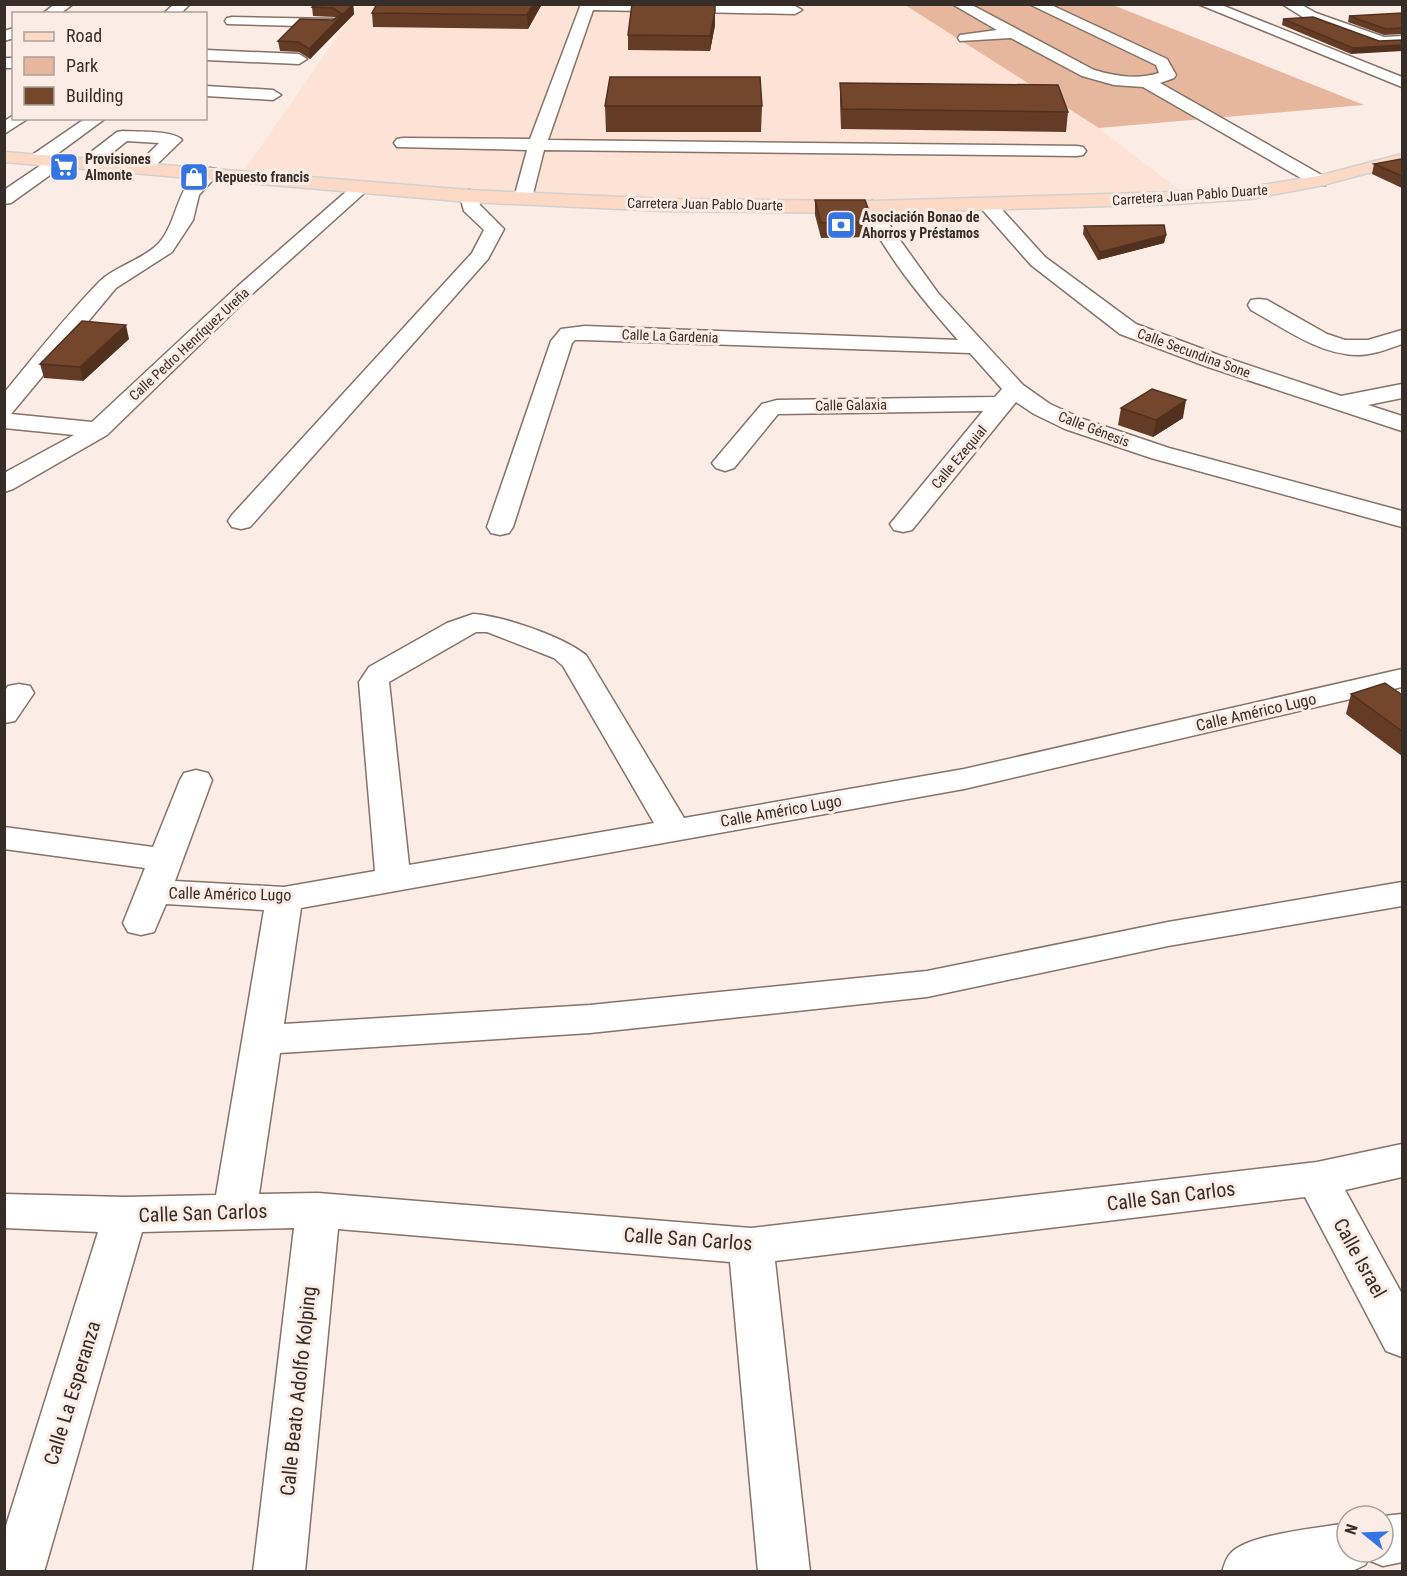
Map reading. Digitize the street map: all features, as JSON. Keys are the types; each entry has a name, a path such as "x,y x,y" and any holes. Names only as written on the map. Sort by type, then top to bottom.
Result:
{"main road":[{"name":"Carretera Juan Pablo Duarte","path":"4,157 469,196 665,205 872,207 988,206 1250,193 1319,181 1402,159"}],"street":[{"path":"52,12 66,4"},
{"path":"256,4 227,25 334,22"},
{"path":"959,4 1088,73 1114,80 1147,82 1168,75 1162,62 1036,4"},
{"path":"1205,4 1402,82"},
{"path":"1289,4 1311,16 1402,50"},
{"path":"523,198 537,145 588,5 795,9"},
{"path":"1058,28 1082,25"},
{"path":"965,38 1034,31"},
{"path":"1383,42 1402,40"},
{"path":"207,55 299,59"},
{"path":"1147,82 1212,122 1319,181"},
{"path":"207,91 273,95"},
{"path":"4,129 18,120"},
{"path":"38,159 95,120"},
{"path":"88,164 123,136 173,140 143,168"},
{"path":"403,142 1077,151"},
{"path":"4,199 58,161"},
{"path":"4,409 41,362 109,284 165,248 183,220 190,193 210,173"},
{"name":"Calle Pedro Henríquez Ureña","path":"4,484 99,430 245,290 362,188"},
{"path":"241,521 481,255 494,229 471,207 469,196"},
{"name":"Calle Secundina Sone","path":"988,206 1038,261 1128,329 1216,362 1402,424"},
{"name":"Calle Génesis","path":"872,207 883,231 931,297 976,346 1009,397 1042,408 1074,424 1160,453 1402,519"},
{"path":"1259,305 1328,343 1342,347 1359,348 1402,338"},
{"name":"Calle La Gardenia","path":"500,527 562,341 568,334 976,346"},
{"path":"1339,404 1402,391"},
{"name":"Calle Galaxia","path":"725,463 771,409 777,407 1009,397"},
{"name":"Calle Ezequial","path":"903,524 1009,397"},
{"path":"4,422 99,430"},
{"path":"393,880 374,682 380,673 457,629 473,623 491,624 564,652 575,661 675,830"},
{"name":"Calle Américo Lugo","path":"166,860 147,908 284,899 964,779 1402,678"},
{"path":"4,838 166,860 196,780"},
{"path":"263,1040 590,1019 927,984 1168,934 1402,894"},
{"path":"235,1212 284,899"},
{"name":"Calle San Carlos","path":"4,1211 125,1215 318,1210 751,1246 1317,1179 1402,1161"},
{"name":"Calle Israel","path":"1317,1179 1402,1337"},
{"name":"Calle Beato Adolfo Kolping","path":"279,1572 318,1210"},
{"name":"Calle La Esperanza","path":"18,1572 125,1215"},
{"path":"751,1246 784,1572"},
{"path":"1248,1572 1260,1563 1335,1550"}],"shaded area":[{"path":"905,4 1099,128 1183,193 870,201 553,196 243,172 359,5"}],"green space":[{"path":"905,5 1113,5 1364,105 1099,128"}],"building":[{"path":"315,4 353,4 309,49 298,42 278,41 300,19 333,20 342,14 333,8 312,7"},
{"path":"377,4 533,4 527,15 372,13"},
{"path":"632,4 715,4 710,36 628,35"},
{"path":"1402,13 1402,28 1386,29 1349,16"},
{"path":"1313,17 1379,41 1402,40 1402,45 1353,48 1283,19"},
{"path":"610,77 760,77 762,106 605,106"},
{"path":"840,83 1058,85 1068,112 842,109"},
{"path":"1402,159 1402,176 1374,164"},
{"path":"815,200 865,200 873,222 821,223"},
{"path":"1164,225 1166,235 1100,252 1084,226"},
{"path":"82,321 126,325 80,367 40,364"},
{"path":"1152,389 1186,400 1156,420 1121,408"},
{"path":"1385,683 1402,695 1402,731 1351,694"}],"place":[{"name":"Provisiones Almonte","path":"64,167"},
{"name":"Repuesto francis","path":"194,177"},
{"name":"Asociación Bonao de Ahorros y Préstamos","path":"841,225"}]}
